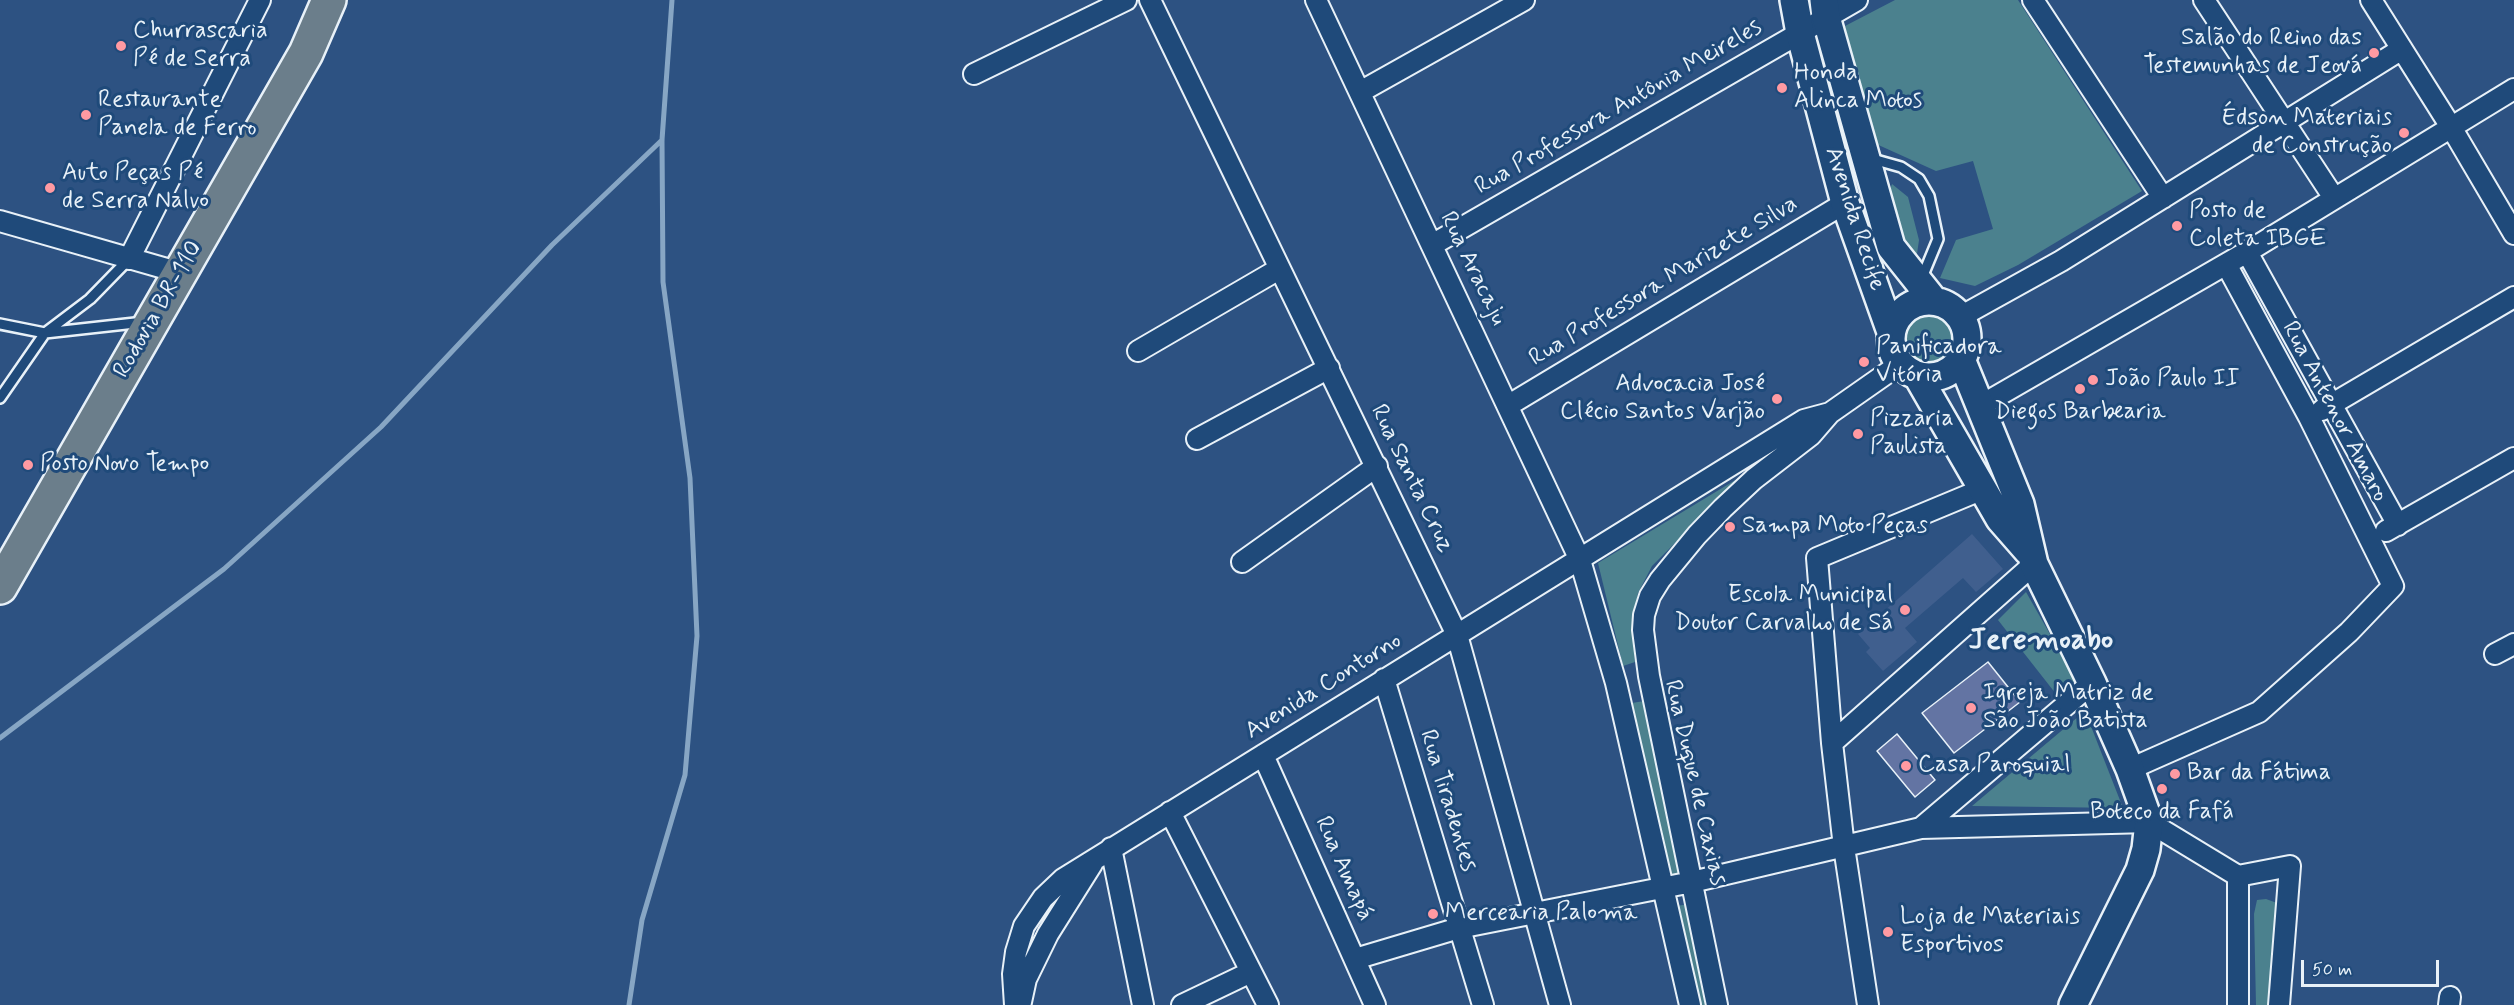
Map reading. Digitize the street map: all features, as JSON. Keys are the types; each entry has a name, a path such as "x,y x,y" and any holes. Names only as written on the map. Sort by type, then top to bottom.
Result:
{"highway":[{"name":"Rodovia BR-110","path":"0,587 306,53 329,0"}],"street":[{"path":"129,259 260,0"},
{"path":"974,74 1126,0"},
{"name":"Rua Santa Cruz","path":"1150,0 1457,635 1560,1005"},
{"name":"Rua Aracaju","path":"1316,0 1509,405 1580,560 1616,683"},
{"path":"1360,92 1524,0"},
{"name":"Avenida Recife","path":"1794,0 1800,33 1845,203 1891,332"},
{"name":"Rua Professora Antônia Meireles","path":"1432,245 1800,33 1825,9 1857,0"},
{"path":"2032,0 2163,198"},
{"path":"2204,0 2334,198"},
{"path":"2371,0 2514,234"},
{"name":"Avenida Recife","path":"1825,9 1864,157 1891,247 1927,292"},
{"path":"1960,317 2061,261 2402,49"},
{"path":"1980,406 2247,252 2514,89"},
{"name":"Rua Professora Marizete Silva","path":"1509,405 1845,203"},
{"path":"0,221 180,273"},
{"name":"Rua Antenor Amaro","path":"2247,252 2398,525"},
{"name":"Rua Antenor Amaro","path":"2130,769 2259,712 2349,632 2394,586 2309,417 2226,264"},
{"path":"1138,351 1279,268"},
{"path":"1648,676 1643,630 1644,615 1650,596 1660,580 1697,535 1754,479 1811,435 1830,413 1909,370 1930,377 1944,374 1961,359 1966,347 1966,334 1960,317 1951,308 1927,292 1896,319 1891,332 1891,345 1909,370 2000,519 2032,559 2092,683 2130,769 2149,822 2146,849 2140,870 2073,1005"},
{"path":"2309,417 2514,297"},
{"path":"1961,359 2020,504 2032,559"},
{"path":"1197,439 1329,368"},
{"name":"Avenida Contorno","path":"1016,1005 1015,963 1024,926 1043,898 1063,879 1804,420 1830,413"},
{"path":"2372,539 2514,458"},
{"path":"1242,562 1377,466"},
{"path":"1868,1005 1844,847 1832,744 1817,558 1983,489"},
{"path":"1832,744 2032,559"},
{"path":"2494,654 2514,644"},
{"name":"Rua Duque de Caxias","path":"1616,683 1648,676 1717,1005"},
{"name":"Rua Tiradentes","path":"1384,679 1483,1005"},
{"path":"1616,683 1690,1005"},
{"path":"1921,828 2092,683"},
{"name":"Rua Amapá","path":"1263,755 1375,1005"},
{"path":"1170,812 1268,1005"},
{"path":"1355,959 1459,928 1535,911 1692,882 1921,828 2149,822 2238,876 2290,866 2279,1005"},
{"path":"1103,854 1143,1005"},
{"name":"Avenida Contorno","path":"1020,1005 1026,979 1048,934 1103,854"},
{"path":"2238,876 2238,1005"},
{"path":"1191,1003 1251,972"}],"lane":[{"path":"1864,157 1901,167 1919,179 1929,196 1938,239 1927,292"},
{"path":"0,398 45,333 90,299 129,259"},
{"path":"0,324 45,333 153,321"}],"shaded area":[{"name":"Escola Municipal Doutor Carvalho de Sá","path":"1972,534 2003,569 1976,592 1963,578 1905,628 1917,642 1883,671 1866,652 1870,648 1858,634"}],"green space":[{"path":"1895,0 2018,0 2142,191 2018,265 1975,286 1940,278 1956,240 1993,229 1973,161 1936,171 1874,143 1845,26"},
{"path":"1892,184 1908,197 1919,240 1916,261 1901,243 1889,193"},
{"path":"1929,312 1939,314 1947,320 1953,328 1955,338 1953,348 1947,356 1939,362 1929,364 1919,362 1911,356 1905,348 1903,338 1905,328 1911,320 1919,314"},
{"path":"1742,476 1652,566 1638,593 1632,625 1635,662 1623,666 1598,563"},
{"path":"2026,592 2076,680 2056,694 1998,620"},
{"path":"1644,701 1682,875 1672,877 1632,703"},
{"path":"2085,711 2123,808 1972,806"},
{"path":"2266,899 2277,903 2270,1005 2256,1005 2254,914 2257,900"},
{"path":"1688,904 1709,1005 1699,1005 1677,906"}],"building":[{"name":"Igreja Matriz de São João Batista","path":"1988,662 2020,702 1954,753 1922,713"},
{"name":"Casa Paroquial","path":"1897,734 1935,780 1915,797 1877,751"}],"waterway":[{"path":"629,1005 642,920 685,775 697,636 690,478 663,282 662,140 672,0"},
{"path":"0,738 224,569 381,427 552,245 662,140"}],"place":[{"name":"Churrascaria Pé de Serra","path":"121,46"},
{"name":"Salão do Reino das Testemunhas de Jeová","path":"2374,53"},
{"name":"Honda Alinca Motos","path":"1782,88"},
{"name":"Restaurante Panela de Ferro","path":"86,115"},
{"name":"Édson Materiais de Construção","path":"2404,133"},
{"name":"Auto Peças Pé de Serra Nalvo","path":"50,188"},
{"name":"Posto de Coleta IBGE","path":"2177,226"},
{"name":"Panificadora Vitória","path":"1864,362"},
{"name":"João Paulo II","path":"2093,380"},
{"name":"Diegos Barbearia","path":"2080,389"},
{"name":"Advocacia José Clécio Santos Varjão","path":"1777,399"},
{"name":"Pizzaria Paulista","path":"1858,434"},
{"name":"Posto Novo Tempo","path":"28,465"},
{"name":"Sampa Moto Peças","path":"1730,527"},
{"name":"Escola Municipal Doutor Carvalho de Sá","path":"1905,610"},
{"name":"Igreja Matriz de São João Batista","path":"1971,708"},
{"name":"Casa Paroquial","path":"1906,766"},
{"name":"Bar da Fátima","path":"2175,774"},
{"name":"Boteco da Fafá","path":"2162,789"},
{"name":"Mercearia Paloma","path":"1433,914"},
{"name":"Loja de Materiais Esportivos","path":"1888,932"}],"district":[{"name":"Jeremoabo","path":"2041,642"}]}
